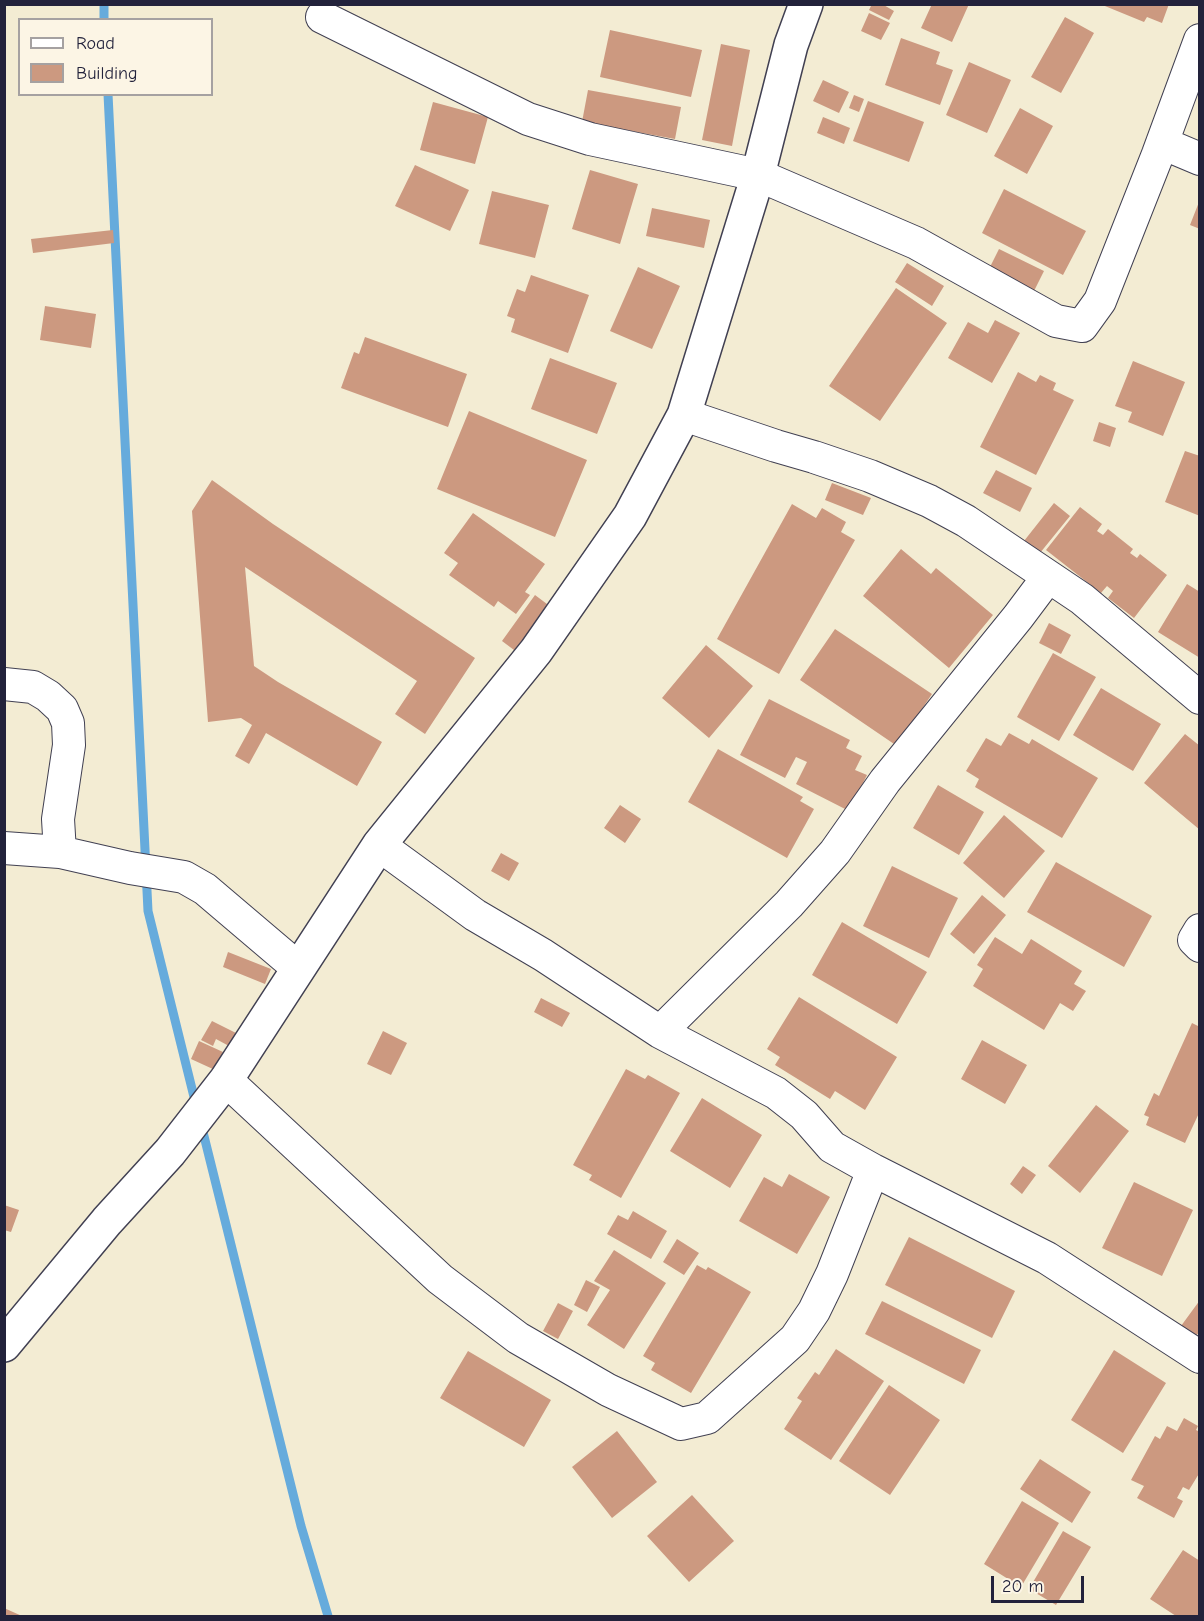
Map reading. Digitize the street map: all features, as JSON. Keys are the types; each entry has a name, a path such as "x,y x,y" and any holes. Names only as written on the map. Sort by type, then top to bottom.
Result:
{"street":[{"path":"4,1345 107,1221 170,1152 226,1080 379,845 536,651 630,516 684,415 758,175 791,45 806,4"},
{"path":"322,16 528,118 590,139 758,175 916,243 1056,321 1082,326 1100,301 1200,40"},
{"path":"1162,143 1200,159"},
{"path":"684,415 870,476 929,501 966,521 1082,599 1200,698"},
{"path":"660,1032 789,903 835,852 885,781 1011,627 1048,577"},
{"path":"4,684 33,687 48,696 62,709 68,723 69,745 58,819 60,852"},
{"path":"379,845 476,915 543,955 660,1032 776,1093 804,1115 832,1147 1047,1258 1200,1357"},
{"path":"4,848 60,852 130,868 174,875 205,889 298,969"},
{"path":"1200,930 1194,940 1200,946"},
{"path":"226,1080 440,1279 518,1338 608,1390 681,1424 707,1418 795,1339 814,1311 832,1274 873,1170"}],"building":[{"path":"872,4 882,4 894,11 889,20 869,10"},
{"path":"932,4 969,4 952,42 921,28"},
{"path":"1100,4 1169,4 1162,23 1147,17 1144,22"},
{"path":"869,13 890,23 881,40 861,31"},
{"path":"1065,17 1094,33 1061,93 1031,77"},
{"path":"610,30 702,50 691,97 600,77"},
{"path":"901,38 940,52 936,64 953,70 940,105 885,85"},
{"path":"721,44 750,50 732,146 702,140"},
{"path":"969,62 1011,80 987,133 946,115"},
{"path":"823,80 849,92 839,113 813,101"},
{"path":"588,90 681,107 675,139 582,122"},
{"path":"854,95 864,99 859,112 849,108"},
{"path":"868,101 924,122 909,162 853,141"},
{"path":"433,102 488,117 475,164 420,150"},
{"path":"1020,108 1053,126 1027,174 994,156"},
{"path":"823,117 850,128 844,144 817,133"},
{"path":"415,165 469,190 450,231 395,206"},
{"path":"590,170 638,184 620,244 572,229"},
{"path":"1004,189 1086,231 1063,275 982,233"},
{"path":"492,191 549,205 535,258 479,244"},
{"path":"1200,202 1200,229 1190,225"},
{"path":"652,208 710,220 704,248 646,236"},
{"path":"113,230 114,243 33,253 31,239"},
{"path":"999,249 1044,271 1034,291 989,269"},
{"path":"907,263 944,286 932,306 895,282"},
{"path":"638,267 680,286 652,349 610,331"},
{"path":"531,275 589,295 568,353 511,332 515,319 507,316 517,289 525,292"},
{"path":"896,288 947,323 880,421 829,386"},
{"path":"45,306 96,314 91,348 40,340"},
{"path":"995,320 1020,333 992,383 948,358 968,322 988,333"},
{"path":"365,337 467,374 448,427 341,388 354,352 359,354"},
{"path":"550,358 617,383 597,434 531,409"},
{"path":"1133,361 1185,382 1163,436 1128,422 1132,412 1115,406"},
{"path":"1018,372 1036,382 1040,375 1056,383 1053,390 1074,400 1036,475 980,447"},
{"path":"469,411 587,460 555,537 437,489"},
{"path":"1099,422 1116,428 1110,447 1093,441"},
{"path":"1185,451 1200,456 1200,516 1165,502"},
{"path":"996,470 1032,488 1020,512 983,493"},
{"path":"212,480 273,524 475,658 425,734 395,714 417,681 245,567 254,666 382,742 357,786 266,733 249,764 235,756 252,725 241,718 208,722 192,511"},
{"path":"832,483 871,498 863,515 825,500"},
{"path":"1054,503 1070,516 1040,553 1024,541"},
{"path":"792,504 816,518 822,508 846,522 841,532 855,540 779,674 717,639"},
{"path":"1080,507 1102,524 1097,531 1103,535 1108,529 1133,549 1130,553 1137,558 1140,554 1167,575 1134,618 1108,598 1113,591 1107,586 1101,593 1046,550"},
{"path":"473,513 545,564 525,592 530,595 516,614 498,601 494,607 449,575 458,563 444,553"},
{"path":"901,549 931,574 936,568 993,615 949,668 863,596"},
{"path":"1187,584 1200,592 1200,658 1158,632"},
{"path":"535,595 551,607 518,653 502,641"},
{"path":"1049,623 1071,635 1061,654 1039,643"},
{"path":"835,629 932,694 897,746 800,680"},
{"path":"706,645 753,686 709,738 662,698"},
{"path":"1053,653 1096,677 1059,741 1017,717"},
{"path":"1101,688 1161,724 1133,771 1073,735"},
{"path":"769,699 850,740 846,748 862,756 855,770 867,775 849,811 796,784 807,762 796,757 785,778 740,755"},
{"path":"1009,733 1029,744 1032,739 1098,778 1062,838 975,787 979,779 966,771 986,738 1001,746"},
{"path":"1185,734 1200,746 1200,830 1144,783"},
{"path":"718,749 803,797 800,801 814,809 787,858 688,802"},
{"path":"938,785 984,812 959,855 913,828"},
{"path":"620,805 641,819 625,843 604,828"},
{"path":"1004,815 1045,851 1004,898 963,863"},
{"path":"501,853 519,863 509,881 491,871"},
{"path":"1056,862 1152,916 1124,967 1027,912"},
{"path":"892,866 958,898 929,958 863,926"},
{"path":"982,895 1006,915 974,954 950,934"},
{"path":"842,922 927,972 897,1024 812,975"},
{"path":"995,937 1022,954 1031,939 1082,971 1074,984 1086,991 1073,1011 1060,1003 1044,1030 973,986 983,969 977,965"},
{"path":"228,952 271,969 265,984 223,967"},
{"path":"799,997 897,1057 865,1110 835,1091 830,1099 775,1065 780,1057 767,1049"},
{"path":"541,998 570,1013 562,1027 534,1012"},
{"path":"212,1021 236,1033 229,1046 216,1039 213,1046 201,1040"},
{"path":"1192,1023 1200,1027 1200,1111 1185,1143 1146,1125 1149,1117 1144,1115 1154,1093 1159,1096"},
{"path":"383,1031 407,1043 391,1075 367,1064"},
{"path":"982,1040 1027,1065 1005,1104 961,1079"},
{"path":"199,1041 223,1052 215,1070 191,1059"},
{"path":"626,1069 645,1079 648,1075 680,1093 621,1198 589,1180 592,1175 573,1165"},
{"path":"702,1098 762,1135 730,1188 670,1151"},
{"path":"1096,1105 1129,1131 1080,1193 1048,1166"},
{"path":"1023,1166 1036,1175 1022,1194 1010,1184"},
{"path":"789,1174 830,1197 797,1254 739,1221 764,1177 782,1187"},
{"path":"1134,1182 1193,1210 1162,1276 1102,1248"},
{"path":"4,1205 19,1210 11,1232 4,1230"},
{"path":"633,1211 667,1231 651,1259 607,1234 618,1215 628,1220"},
{"path":"909,1237 1015,1291 992,1338 885,1285"},
{"path":"677,1239 699,1253 684,1275 663,1262"},
{"path":"614,1250 666,1283 624,1349 587,1325 610,1290 594,1281"},
{"path":"697,1265 706,1270 708,1267 751,1292 691,1393 651,1370 655,1363 643,1356"},
{"path":"586,1280 600,1287 587,1312 574,1305"},
{"path":"1200,1300 1200,1331 1196,1336 1181,1326"},
{"path":"882,1301 981,1350 964,1384 865,1334"},
{"path":"558,1303 573,1311 558,1339 543,1331"},
{"path":"836,1349 884,1381 831,1460 784,1429 802,1401 797,1398 815,1372 819,1375"},
{"path":"1114,1350 1166,1383 1123,1453 1071,1420"},
{"path":"468,1351 551,1400 524,1447 440,1398"},
{"path":"889,1385 940,1420 890,1495 839,1461"},
{"path":"1184,1418 1198,1426 1196,1430 1200,1432 1200,1472 1189,1490 1183,1487 1177,1498 1183,1501 1174,1518 1137,1498 1144,1486 1131,1480 1155,1436 1160,1439 1167,1426 1177,1431"},
{"path":"617,1431 657,1482 612,1518 572,1467"},
{"path":"1040,1459 1091,1492 1072,1523 1020,1489"},
{"path":"692,1495 734,1541 689,1582 647,1536"},
{"path":"1022,1501 1059,1523 1021,1587 984,1564"},
{"path":"1063,1531 1091,1547 1056,1605 1029,1589"},
{"path":"1183,1550 1200,1561 1200,1616 1176,1616 1150,1599"},
{"path":"4,1608 22,1616 4,1616"}],"waterway":[{"path":"104,4 104,18"},
{"path":"108,96 148,911 196,1105"},
{"path":"201,1124 301,1526 328,1616"}]}
